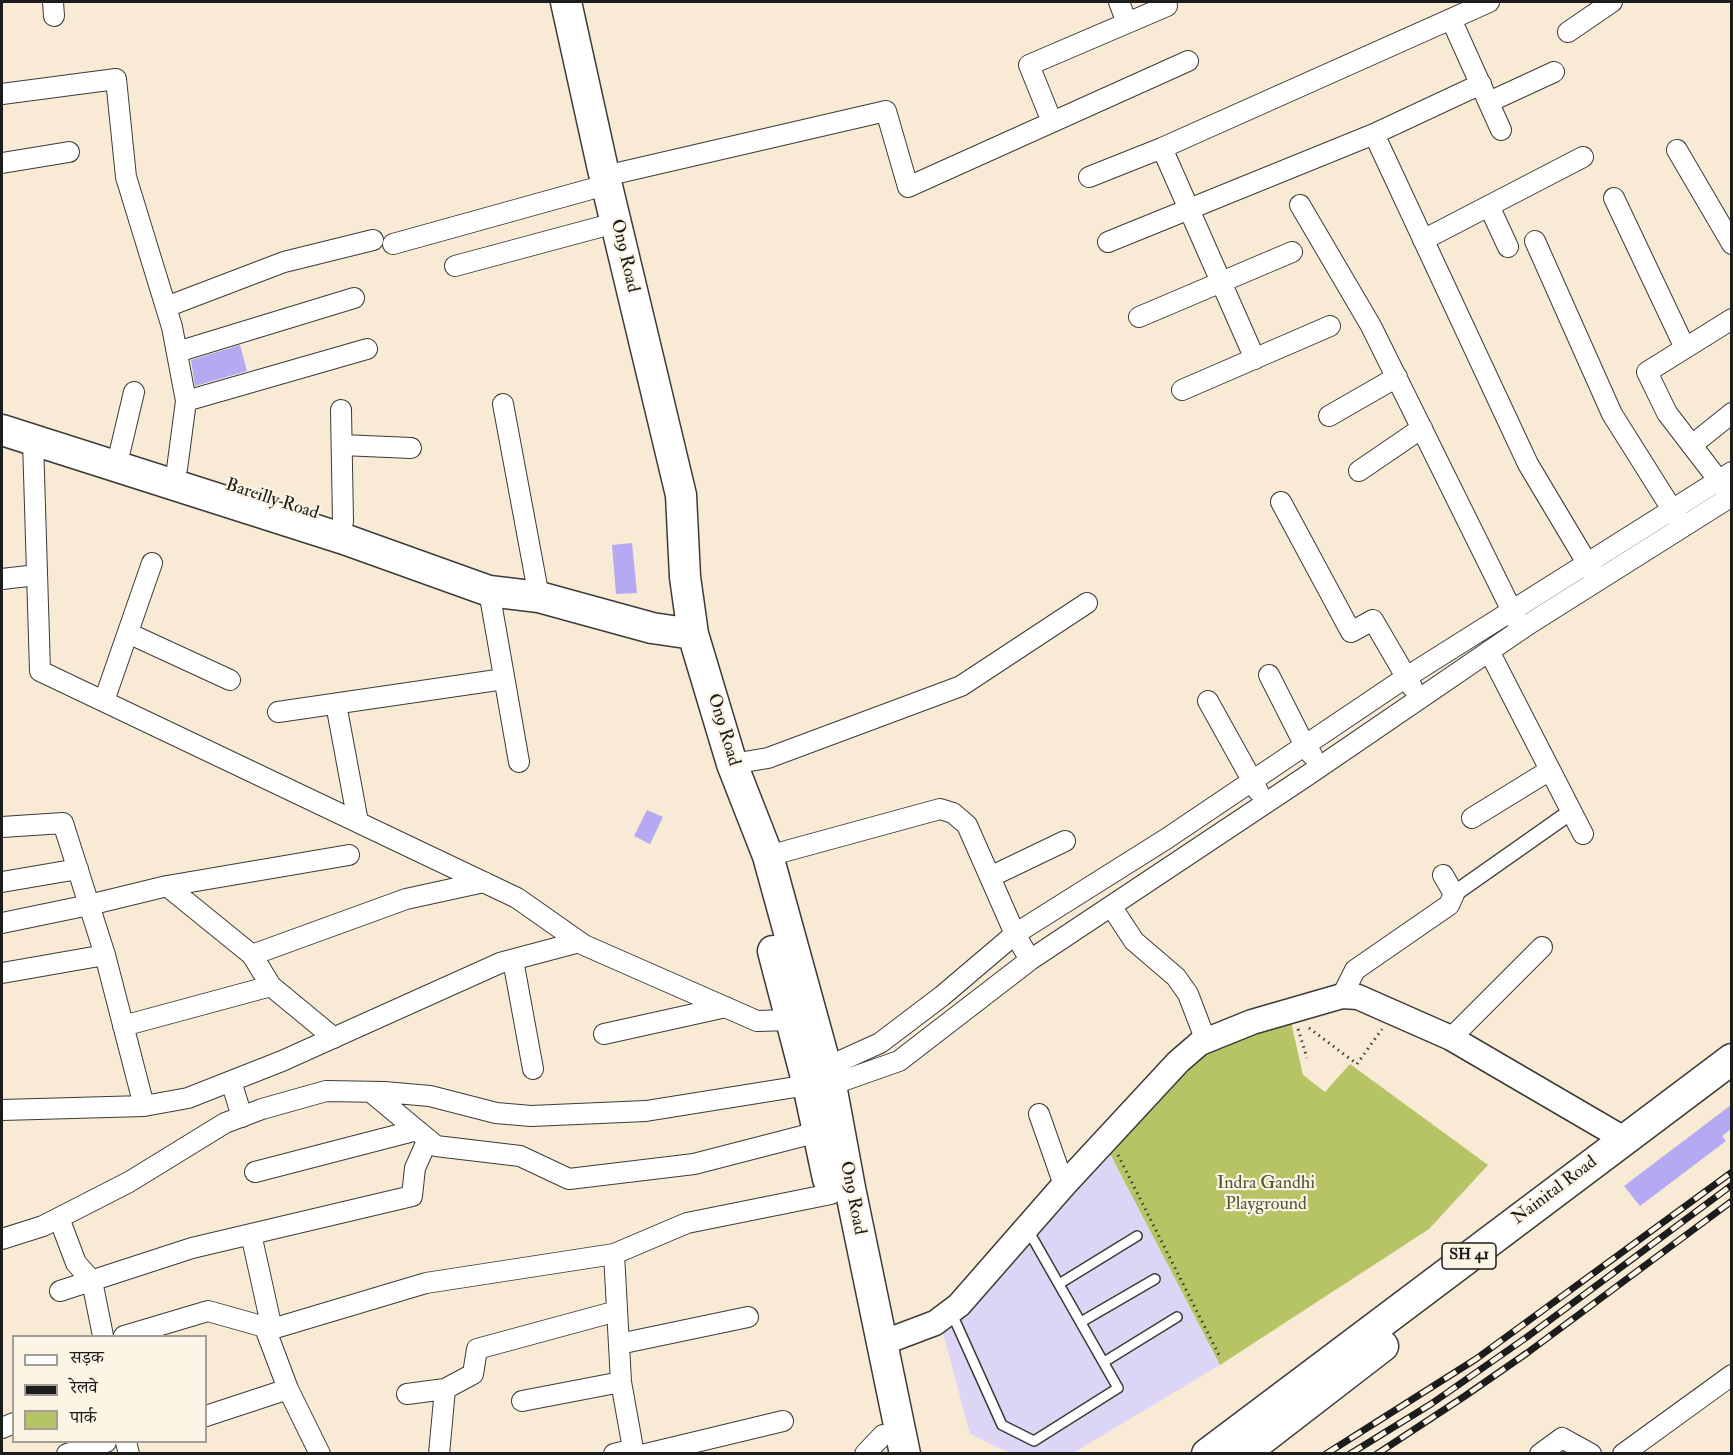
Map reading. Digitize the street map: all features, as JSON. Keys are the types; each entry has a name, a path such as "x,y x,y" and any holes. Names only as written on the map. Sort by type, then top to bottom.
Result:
{"main road":[{"path":"545,2 598,183 600,227 662,497 685,577"},
{"name":"On9 Road","path":"566,2 598,183 681,495 685,577 693,634 732,764 768,856 850,1188 882,1343 885,1449"},
{"name":"Bareilly Road","path":"2,412 490,571 539,597"},
{"name":"Bareilly Road","path":"2,430 344,539 489,591 539,597 652,628 693,634"},
{"path":"732,764 751,862 791,1020 822,1079 818,1132 885,1449"},
{"name":"Nainital Road","path":"1207,1454 1731,1059"},
{"name":"Nainital Road","path":"1243,1454 1731,1081"}],"street":[{"path":"1119,2 1127,23"},
{"path":"1089,177 1162,148 1489,2"},
{"path":"1568,32 1612,2"},
{"path":"1052,122 1029,65 1167,6"},
{"path":"1451,19 1501,130"},
{"path":"393,244 598,183 886,111 908,187 1188,61"},
{"path":"1489,102 1554,72"},
{"path":"2,94 116,79 126,177 172,327 186,401 177,469"},
{"path":"1108,242 1374,134 1481,84"},
{"path":"1374,134 1528,464 1598,580"},
{"path":"1162,148 1255,359"},
{"path":"1677,150 1731,244"},
{"path":"2,163 69,152"},
{"path":"1423,240 1583,157"},
{"path":"1614,198 1685,348"},
{"path":"1300,205 1371,326 1522,628"},
{"path":"1489,206 1508,248"},
{"path":"455,266 600,227"},
{"path":"166,307 284,262 373,240"},
{"path":"1535,241 1612,414 1683,526"},
{"path":"1139,317 1292,252"},
{"path":"177,352 354,298"},
{"path":"2,1239 43,1226 129,1182 225,1123 326,1091 430,1096 496,1113 531,1116 646,1111 822,1079 899,1061 1030,960 1320,767 1522,628 1731,496 1725,476 1692,445 1667,413 1647,372 1731,319"},
{"path":"1182,390 1330,326"},
{"path":"186,401 367,349"},
{"path":"1329,416 1396,377"},
{"path":"120,451 134,392"},
{"path":"503,404 539,597"},
{"path":"341,410 343,522"},
{"path":"1692,445 1731,413"},
{"path":"1359,471 1422,428"},
{"path":"33,441 40,671 517,898 579,942 757,1021 791,1020"},
{"path":"342,445 411,448"},
{"path":"822,1079 880,1043 942,996 1015,934 1166,839 1405,678 1725,476"},
{"path":"1281,502 1351,632 1373,620 1405,678 1420,698"},
{"path":"104,701 152,563"},
{"path":"2,579 37,575"},
{"path":"489,591 519,762"},
{"path":"732,764 768,758 961,686 1087,603"},
{"path":"128,633 230,680"},
{"path":"1489,651 1583,834"},
{"path":"1269,675 1305,746 1320,767"},
{"path":"278,712 504,679"},
{"path":"1208,701 1251,782 1266,803"},
{"path":"336,704 358,822"},
{"path":"1472,818 1550,770"},
{"path":"768,856 940,809 953,813 967,825 1015,934 1030,960"},
{"path":"1342,996 1355,970 1449,905 1454,894 1572,811"},
{"path":"2,827 63,823 105,956 144,1106"},
{"path":"990,877 1065,842"},
{"path":"2,923 167,886 349,855"},
{"path":"2,882 78,869"},
{"path":"1443,874 1454,894"},
{"path":"252,955 406,899 484,882"},
{"path":"167,886 252,955 271,986 334,1038"},
{"path":"1111,906 1134,941 1176,977 1188,994 1206,1041"},
{"path":"2,1110 144,1106 188,1098 334,1038 500,963 579,942"},
{"path":"1451,1038 1542,947"},
{"path":"2,973 105,956"},
{"path":"513,960 533,1069"},
{"path":"123,1026 271,986"},
{"path":"882,1343 935,1323 960,1305 1064,1185 1178,1062 1200,1044 1252,1022 1342,996 1358,997 1451,1038 1624,1139"},
{"path":"604,1034 726,1007"},
{"path":"231,1081 242,1117"},
{"path":"371,1092 436,1146 520,1156 568,1179 694,1164 818,1132"},
{"path":"1039,1114 1064,1185"},
{"path":"255,1172 423,1134"},
{"path":"60,1291 192,1248 412,1196 415,1168 423,1134"},
{"path":"127,1335 208,1311 268,1328 426,1283 614,1254 687,1223 831,1194"},
{"path":"59,1218 76,1263 92,1281 103,1335"},
{"path":"251,1234 268,1328 288,1389 320,1454"},
{"path":"614,1254 621,1382 632,1452 783,1421"},
{"path":"407,1394 445,1389 473,1374 477,1349 617,1311"},
{"path":"619,1344 748,1317"},
{"path":"1623,1454 1731,1375"},
{"path":"522,1401 621,1382"},
{"path":"207,1416 288,1389"},
{"path":"439,1454 445,1389"},
{"path":"1540,1454 1562,1438 1591,1454"},
{"path":"67,1454 103,1443"}],"lane":[{"path":"951,1311 1002,1425 1034,1441 1118,1388 1027,1228"},
{"path":"1059,1284 1137,1236"},
{"path":"1081,1322 1155,1279"},
{"path":"1104,1362 1177,1317"}],"path":[{"path":"1306,1058 1297,1027 1306,1026 1357,1064 1394,1013"},
{"path":"1114,1148 1220,1357"}],"shaded area":[{"path":"1107,1148 1220,1365 1073,1453 1010,1453 970,1434 942,1329"}],"green space":[{"name":"Indra Gandhi Playground","path":"1291,1022 1303,1075 1325,1092 1350,1064 1488,1165 1429,1229 1220,1365 1107,1148 1208,1048"}],"building":[{"path":"240,345 247,371 195,386 191,360"},
{"path":"632,543 637,593 616,594 612,545"},
{"path":"647,810 663,817 650,844 634,836"},
{"path":"1731,1105 1731,1129 1722,1136 1726,1141 1640,1206 1624,1186"}],"railway":[{"path":"1326,1454 1476,1359 1732,1172"},
{"path":"1350,1454 1431,1404 1527,1337 1732,1185"},
{"path":"1377,1454 1527,1353 1732,1201"}]}
